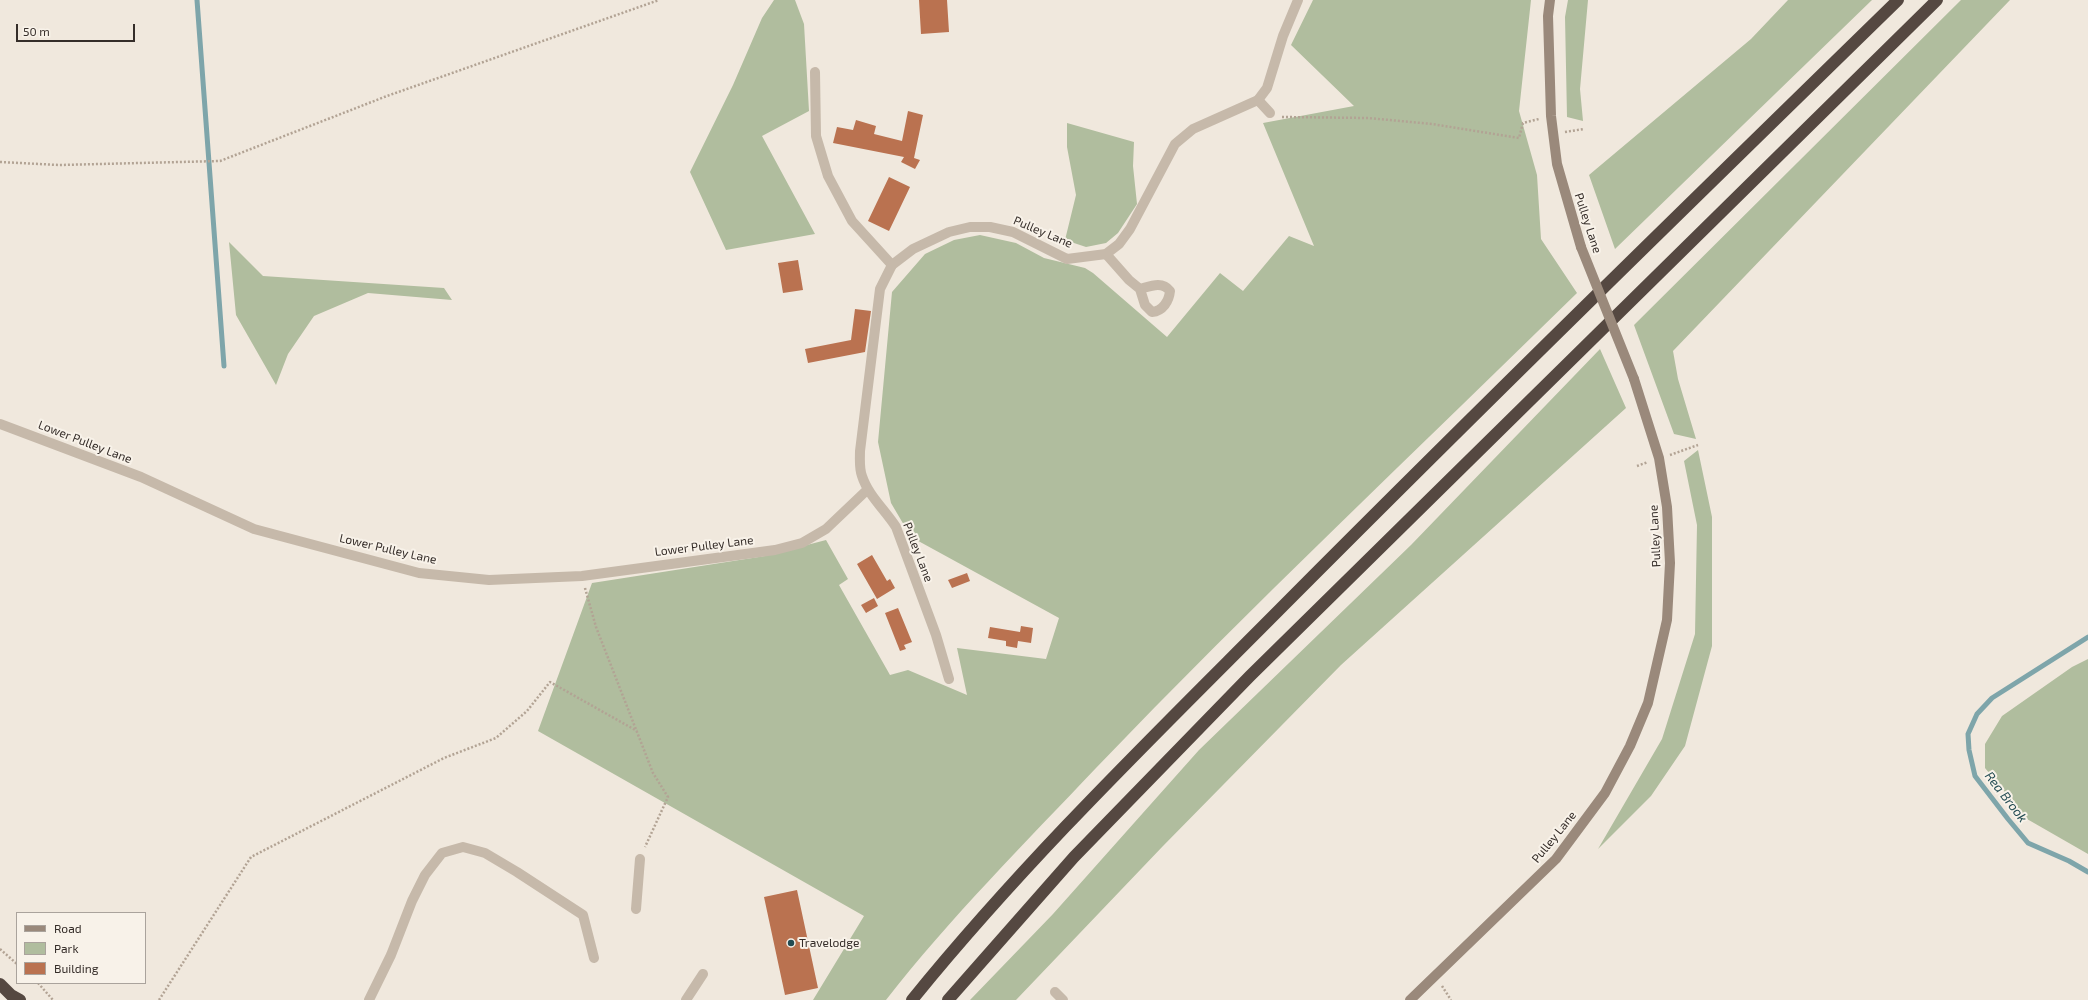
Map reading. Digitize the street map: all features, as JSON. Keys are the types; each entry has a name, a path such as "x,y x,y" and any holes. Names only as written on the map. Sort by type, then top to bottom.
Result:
{"highway":[{"path":"912,1000 951,952 1067,823 1427,461 1898,0"},
{"path":"948,1000 1074,857 1250,676 1937,0"},
{"path":"0,984 15,998"}],"street":[{"path":"1140,289 1129,280 1106,254 1119,244 1130,229 1175,144 1193,129 1258,100 1267,88 1283,36 1298,0"},
{"name":"Pulley Lane","path":"1410,1000 1556,859 1605,793 1630,746 1648,704 1667,620 1669,549 1667,507 1660,458 1634,379 1581,247 1557,164 1551,116 1548,16 1550,0"},
{"path":"815,72 816,136 828,176 852,221 892,265"},
{"path":"1258,100 1270,114"},
{"name":"Pulley Lane","path":"949,679 936,635 896,528 886,512 867,490 861,474 860,451 880,289 892,265 913,249 949,232 970,226 990,227 1013,232 1067,259 1106,254"},
{"name":"Lower Pulley Lane","path":"0,424 141,477 254,529 420,573 489,580 582,576 775,550 802,543 826,529 867,490"},
{"path":"369,1000 391,955 415,894 425,875 442,854 463,847 485,853 583,915 594,958"},
{"path":"636,909 640,859"},
{"path":"686,1000 703,974"},
{"path":"1055,992 1063,1000"}],"path":[{"path":"0,162 59,165 201,163 220,161 387,96 659,0"},
{"path":"1270,114 1271,117 1368,118 1432,124 1520,138 1523,123 1551,116"},
{"path":"1553,135 1584,129"},
{"path":"582,576 596,627 653,773 668,797 640,859"},
{"path":"159,1000 251,858 444,758 496,738 527,711 550,682 637,731"},
{"path":"0,949 16,963"},
{"path":"1434,977 1449,994 1451,1000"},
{"path":"39,984 53,1000"}],"green space":[{"path":"774,0 795,0 804,24 809,111 762,136 815,234 726,250 690,172 733,85 762,18"},
{"path":"1313,0 1531,0 1519,111 1537,175 1541,239 1577,293 1274,588 1155,707 988,881 910,970 886,1000 813,1000 864,916 538,731 592,583 765,556 826,540 848,579 839,585 890,675 908,670 967,695 957,648 1046,659 1059,618 911,537 891,503 878,442 892,292 925,254 954,240 980,235 1016,243 1044,258 1085,268 1093,273 1167,337 1220,273 1243,291 1289,236 1314,246 1263,123 1354,106 1291,45"},
{"path":"1568,0 1588,0 1580,89 1583,121 1567,117 1565,17"},
{"path":"1788,0 1872,0 1615,249 1589,175 1751,39"},
{"path":"1961,0 2010,0 1673,351 1678,379 1696,439 1674,434 1634,325"},
{"path":"1067,123 1134,142 1133,166 1137,204 1118,233 1106,243 1086,247 1065,240 1076,195 1067,147"},
{"path":"229,242 263,276 444,288 452,300 368,293 314,316 288,354 276,385 236,315"},
{"path":"1600,349 1626,408 1341,665 1163,846 1016,1000 970,1000 1053,914 1199,750 1411,545"},
{"path":"1698,450 1712,517 1712,646 1685,746 1651,796 1598,849 1662,739 1695,634 1697,525 1684,461"},
{"path":"2088,659 2088,854 2027,819 1985,768 1985,744 2002,716 2072,667"}],"building":[{"path":"919,0 947,0 949,32 921,34"},
{"path":"908,111 923,115 914,158 920,160 915,169 901,162 904,157 833,143 837,127 853,130 856,120 876,126 874,134 902,141"},
{"path":"889,177 910,187 889,231 868,221"},
{"path":"798,260 803,290 783,293 778,263"},
{"path":"855,309 871,311 865,352 808,363 805,349 851,340"},
{"path":"872,555 887,581 890,579 895,588 877,599 857,564"},
{"path":"967,573 970,581 952,588 948,580"},
{"path":"874,598 878,606 866,613 861,605"},
{"path":"898,608 912,642 904,645 906,649 900,651 885,613"},
{"path":"1021,626 1033,628 1031,643 1018,641 1017,648 1006,646 1006,641 988,638 990,627 1020,632"},
{"name":"Travelodge","path":"797,890 818,988 785,995 764,897"}],"waterway":[{"path":"197,0 224,366"},
{"name":"Rea Brook","path":"2088,637 1992,698 1977,714 1968,734 1969,750 1975,776 2028,843 2069,861 2088,872"}],"place":[{"name":"Travelodge","path":"791,943"}]}
